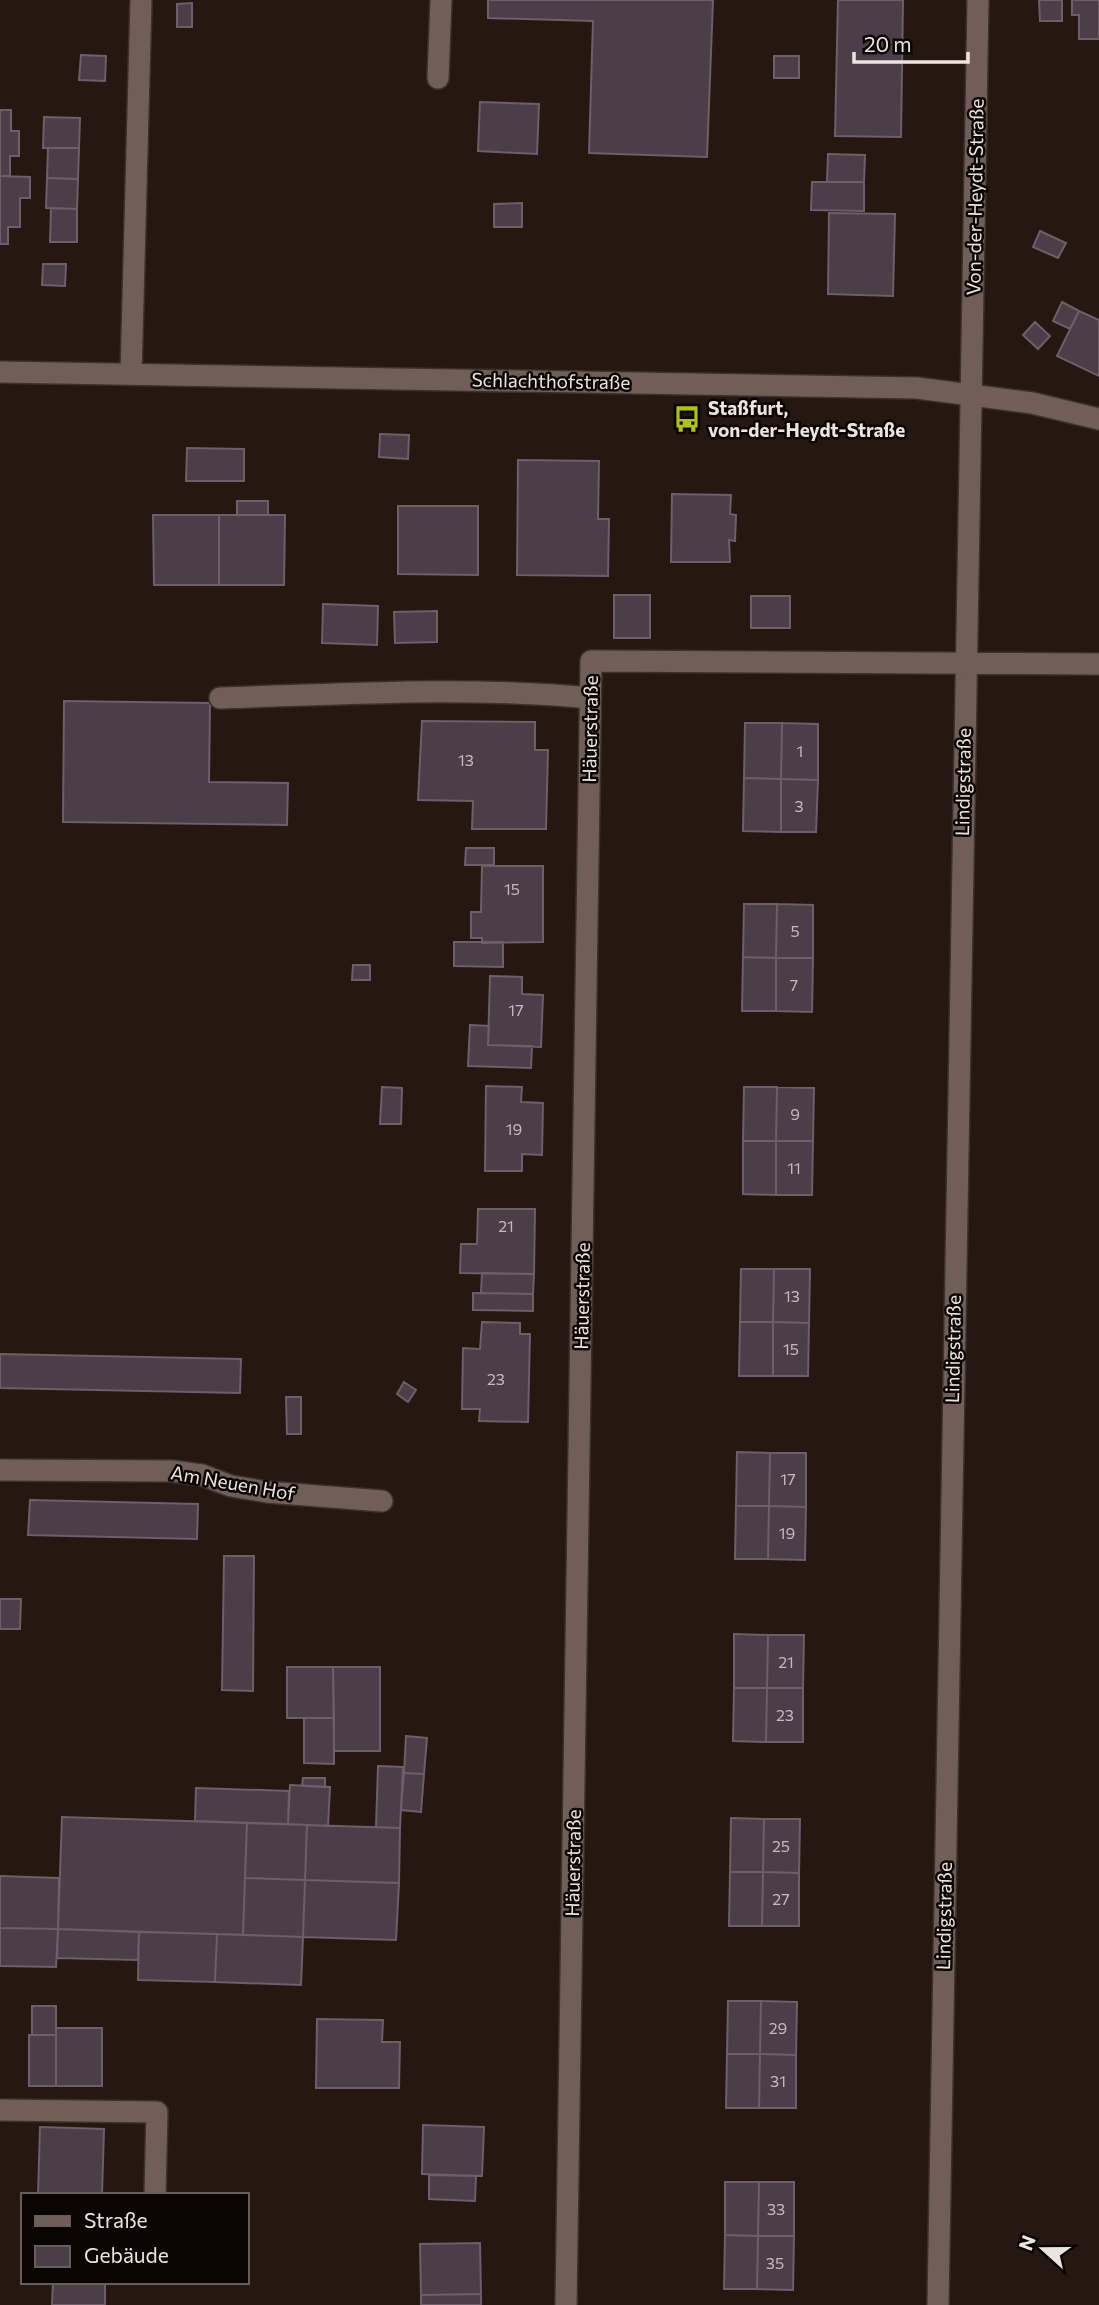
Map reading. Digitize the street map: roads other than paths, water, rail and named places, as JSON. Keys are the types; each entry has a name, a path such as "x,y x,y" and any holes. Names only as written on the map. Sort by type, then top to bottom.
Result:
{"street":[{"path":"131,374 141,0"},
{"path":"438,78 441,0"},
{"name":"Von-der-Heydt-Straße","path":"972,394 978,0"},
{"name":"Schlachthofstraße","path":"0,372 916,388 1032,403 1099,419"},
{"name":"Lindigstraße","path":"938,2305 965,661 972,394"},
{"name":"Häuerstraße","path":"566,2305 591,661 965,661"},
{"path":"965,661 1099,664"},
{"path":"220,698 532,692 590,698"},
{"name":"Am Neuen Hof","path":"0,1470 172,1471 202,1475 231,1486 267,1492 382,1501"},
{"path":"0,2110 157,2112 155,2193"}],"place":[{"name":"Staßfurt, von-der-Heydt-Straße","path":"687,419"}]}
